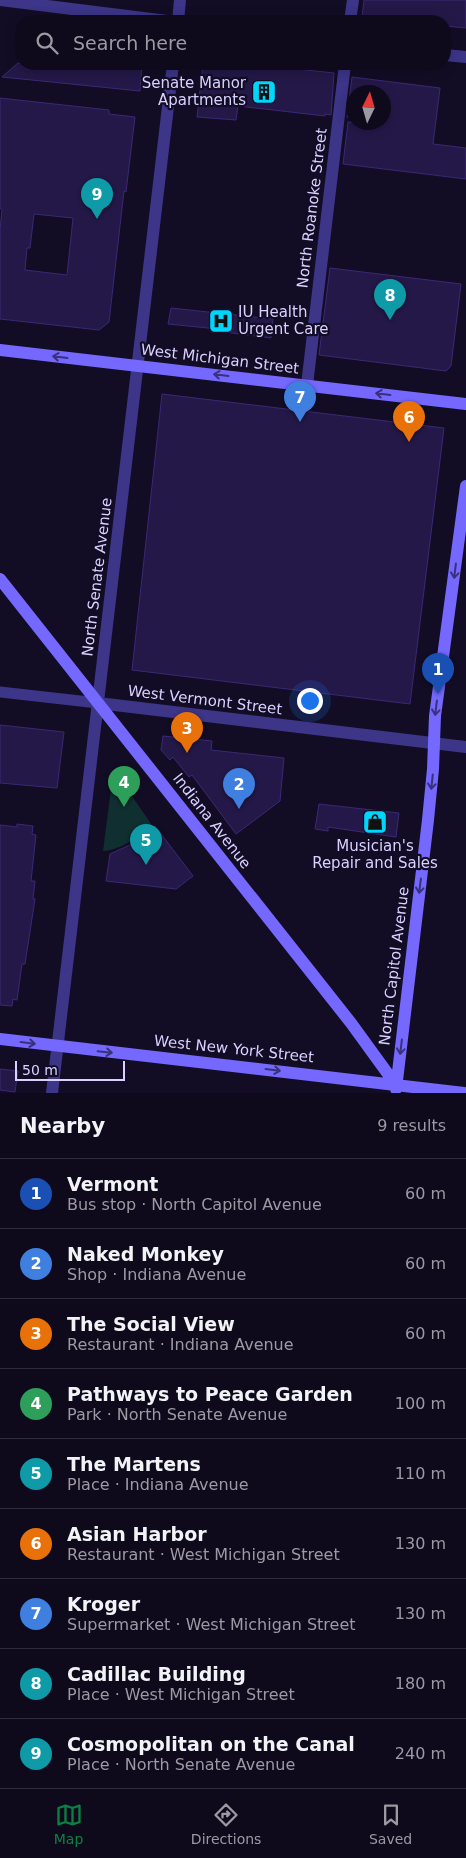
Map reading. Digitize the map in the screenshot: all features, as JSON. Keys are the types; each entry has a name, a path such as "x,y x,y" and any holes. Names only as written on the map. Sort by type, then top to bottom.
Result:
{"main road":[{"name":"West Michigan Street","path":"0,350 466,404"},
{"name":"North Capitol Avenue","path":"396,1089 433,770 433,744 443,646 451,608 466,486"},
{"name":"Indiana Avenue","path":"0,579 351,1023 396,1089"},
{"name":"West New York Street","path":"0,1039 57,1047 225,1064 396,1089 464,1093"}],"street":[{"path":"0,0 119,15"},
{"path":"179,15 180,0"},
{"path":"351,15 353,0"},
{"path":"451,56 466,57"},
{"name":"North Senate Avenue","path":"52,1093 172,70"},
{"name":"North Roanoke Street","path":"307,385 344,70"},
{"name":"West Vermont Street","path":"0,692 466,747"}],"green space":[{"path":"119,784 124,785 152,825 123,845 103,851 111,789"}],"building":[{"path":"364,0 466,0 466,28 451,27 451,15 362,15"},
{"name":"Senate Manor Apartments","path":"15,66 15,70 142,70 140,91 2,77"},
{"name":"Senate Manor Apartments","path":"202,70 306,70 334,73 331,115 325,114 325,116 238,106 236,120 197,117"},
{"path":"352,77 440,88 433,144 466,148 466,179 343,164 347,130 391,130 391,85 351,85"},
{"path":"0,98 109,110 109,114 135,117 126,192 124,191 109,322 99,330 0,319 0,229 2,210 0,208","holes":["34,214 73,218 67,275 25,270 27,248 30,248"]},
{"path":"330,268 461,284 451,366 446,371 319,355"},
{"name":"IU Health Urgent Care","path":"171,308 273,319 271,338 217,331 218,329 168,324"},
{"path":"162,394 444,428 410,704 132,670"},
{"path":"0,725 64,732 57,788 0,783"},
{"path":"163,736 212,741 211,750 284,758 280,801 236,834 192,775 189,777 173,757 170,760 161,750"},
{"path":"319,804 399,813 396,837 328,827 328,831 315,829"},
{"path":"17,824 33,826 32,834 36,835 31,881 35,881 33,899 35,899 25,964 22,964 17,1000 13,999 12,1006 0,1005 0,825 17,827"},
{"path":"155,826 193,876 176,889 106,881 110,854 132,844"},
{"path":"0,1069 18,1071 15,1092 0,1090"}],"place":[{"name":"Senate Manor Apartments","path":"264,92"},
{"name":"Cosmopolitan on the Canal","path":"97,219"},
{"name":"Cadillac Building","path":"390,320"},
{"name":"IU Health Urgent Care","path":"221,321"},
{"name":"Kroger","path":"300,422"},
{"name":"Asian Harbor","path":"409,442"},
{"name":"Vermont","path":"438,694"},
{"name":"The Social View","path":"187,753"},
{"name":"Pathways to Peace Garden","path":"124,807"},
{"name":"Naked Monkey","path":"239,809"},
{"name":"Musician's Repair and Sales","path":"375,822"},
{"name":"The Martens","path":"146,865"}]}
